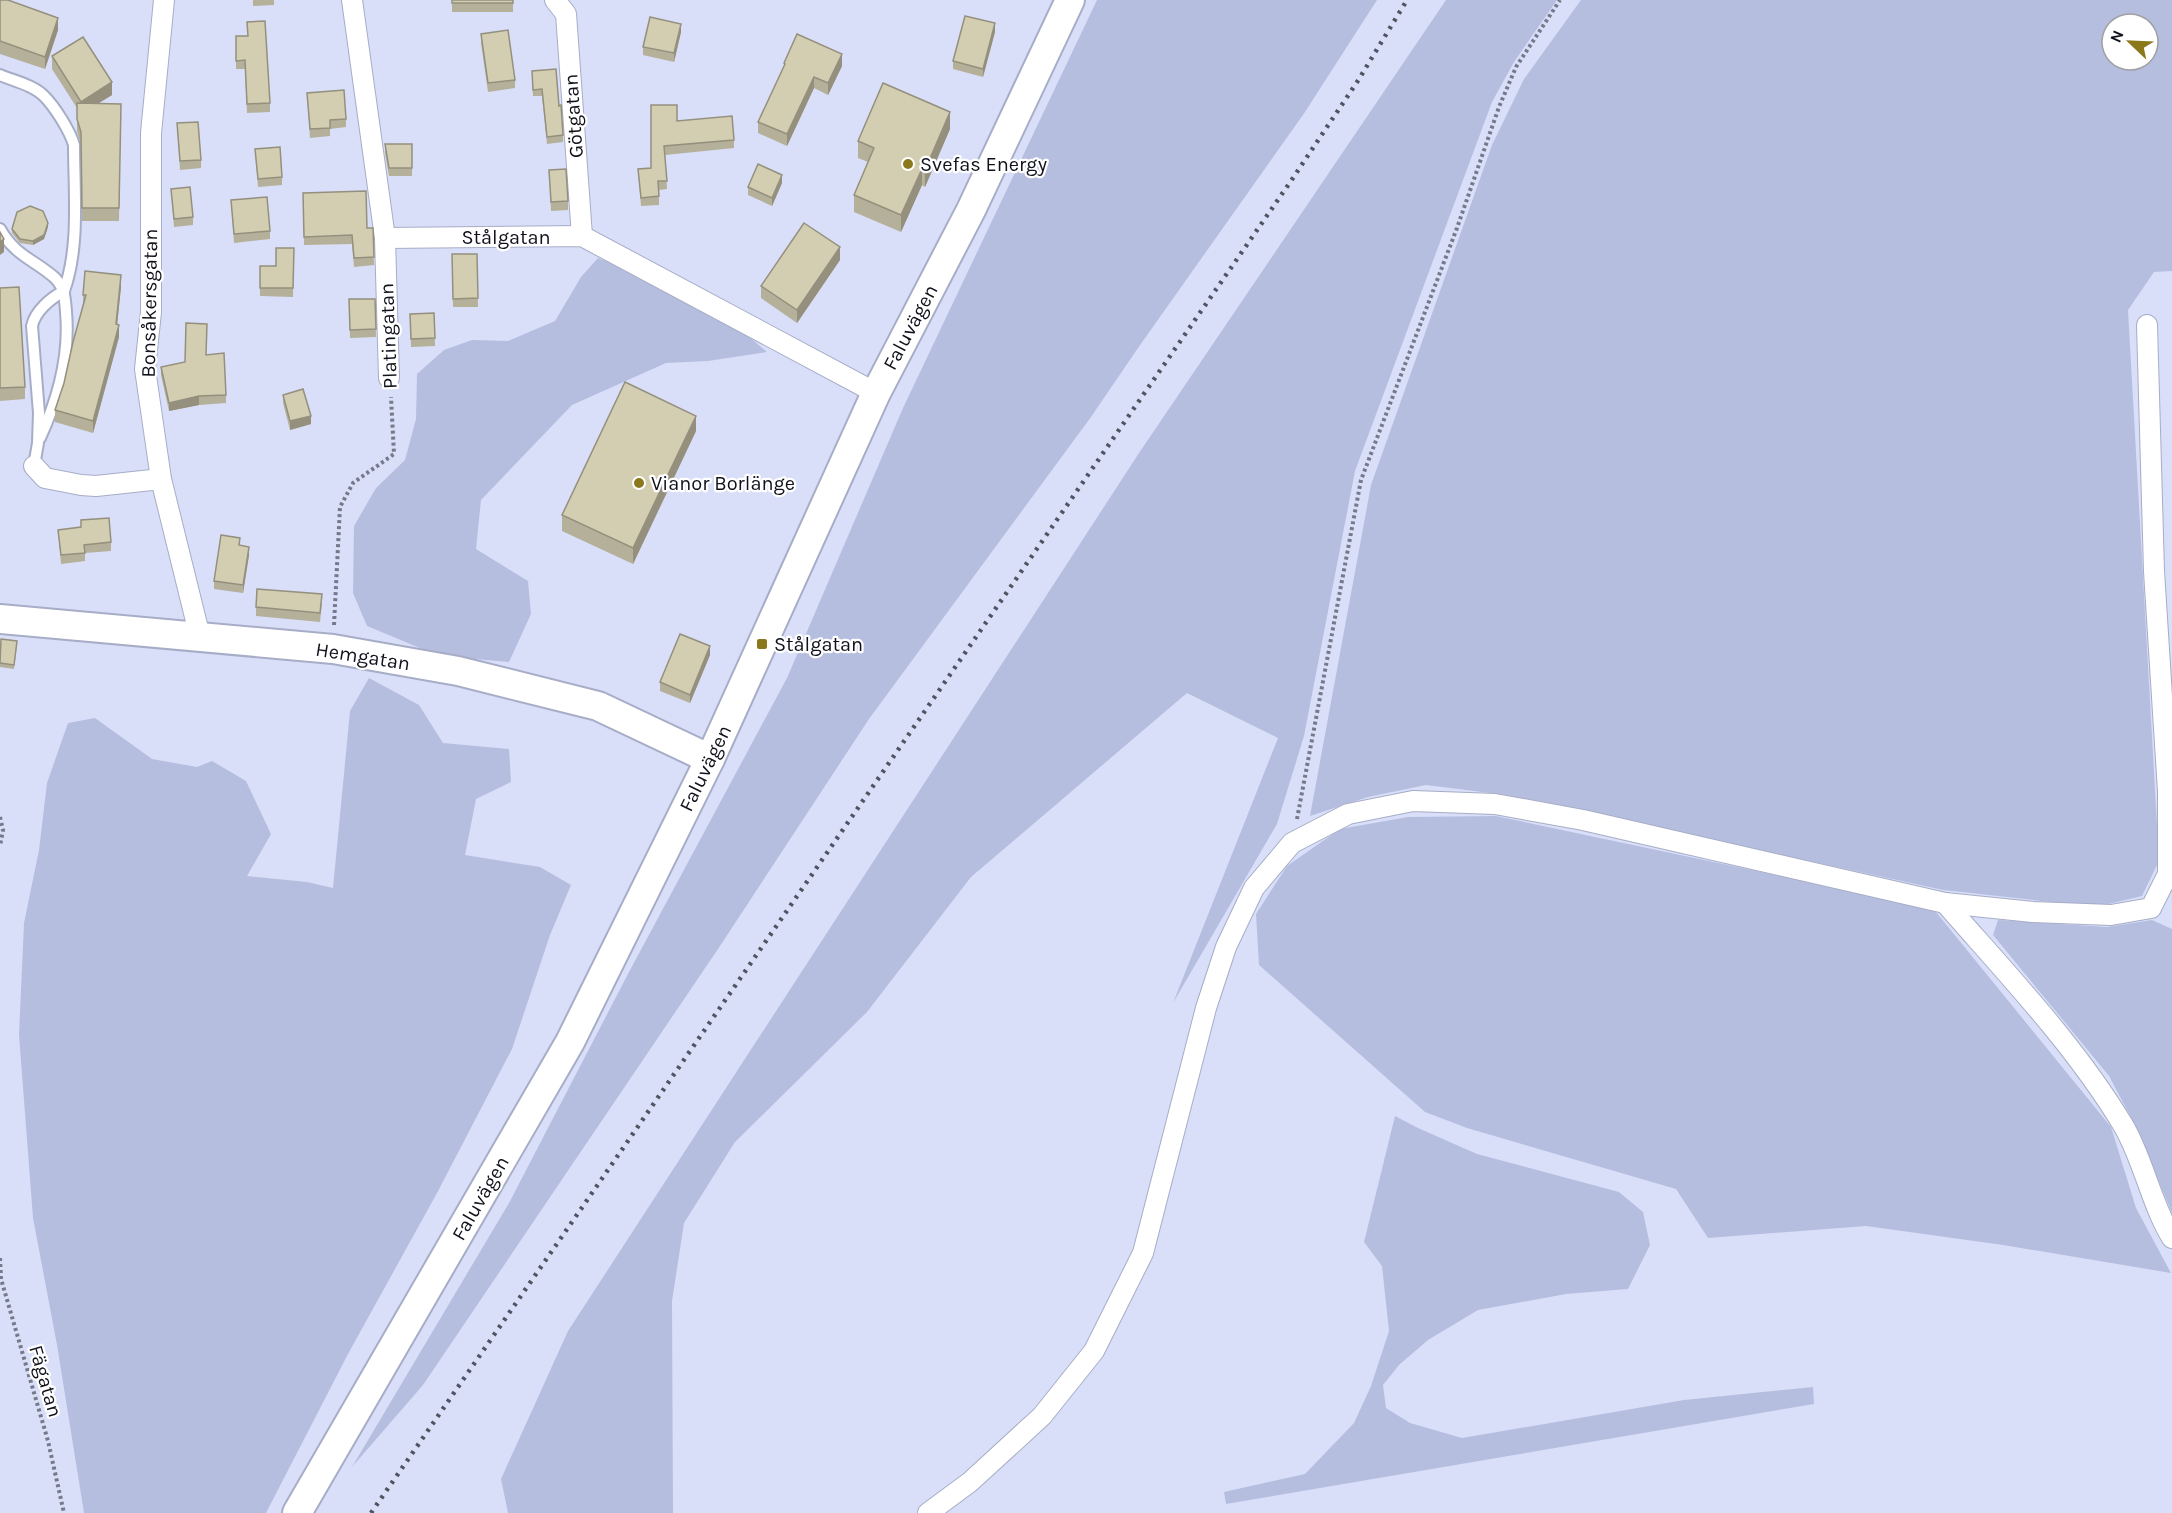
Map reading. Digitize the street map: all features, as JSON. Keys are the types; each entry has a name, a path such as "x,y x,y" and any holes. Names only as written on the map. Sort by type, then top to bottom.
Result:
{"street":[{"name":"Bonsåkersgatan","path":"164,0 151,133 151,312 146,369 161,479 200,636"},
{"name":"Platingatan","path":"351,0 385,238 389,378"},
{"name":"Götgatan","path":"555,0 566,14 582,236"},
{"name":"Faluvägen","path":"297,1513 570,1042 710,759 876,393 972,210 1070,0"},
{"name":"Stålgatan","path":"385,238 582,236 876,393"},
{"path":"2146,325 2154,571 2168,791 2168,874 2151,908"},
{"path":"34,466 45,477 81,485 96,486 161,479"},
{"name":"Hemgatan","path":"0,619 333,649 458,671 598,706 710,759"},
{"path":"928,1513 970,1482 1042,1416 1094,1351 1143,1253 1206,1008 1226,947 1254,888 1292,843 1348,814 1413,801 1495,804 1605,825 1945,903 2033,912 2111,915 2151,908 2172,909"},
{"path":"1945,903 2025,994 2096,1083 2124,1128 2172,1238"}],"lane":[{"path":"0,75 45,96 71,134 74,145 75,225 70,274 64,291 67,348 52,411 38,443"},
{"path":"0,229 14,248 55,279 64,291"},
{"path":"34,466 38,443 39,413 33,319 56,295 64,291"}],"path":[{"path":"1292,843 1361,480 1457,228 1499,107 1516,67 1560,0"},
{"name":"Platingatan","path":"333,649 340,507 353,483 394,454 389,378"},
{"path":"0,818 3,830 0,846"},
{"name":"Fägatan","path":"0,1258 2,1279 48,1441 64,1513"}],"shaded area":[{"path":"1097,0 1377,0 1305,112 1091,417 869,719 718,949 423,1385 352,1467 509,1203 629,972 787,678 903,408"},
{"path":"1446,0 1557,0 1514,62 1492,102 1355,471 1304,736 1277,824 1173,1003 1278,738 1187,693 971,877 867,1012 735,1142 684,1223 672,1301 673,1513 508,1513 501,1479 568,1331 1139,453"},
{"path":"1581,0 2172,0 2172,271 2154,272 2128,310 2159,861 2142,896 2096,907 1943,890 1506,795 1426,785 1368,797 1310,816 1371,485 1492,145 1524,79"},
{"path":"598,258 632,271 741,330 767,352 708,361 666,363 572,405 481,500 476,549 528,581 531,614 509,662 439,656 367,626 353,593 354,526 376,488 405,460 416,419 417,374 444,350 472,340 508,341 555,321 581,277"},
{"path":"369,678 419,705 443,743 509,749 511,782 476,799 465,855 540,867 571,885 550,935 512,1049 437,1193 348,1354 266,1513 84,1513 57,1345 33,1218 19,1035 24,923 39,850 47,783 68,723 95,718 152,759 197,767 212,761 246,781 271,834 247,876 307,882 333,888 350,711"},
{"path":"1496,816 1903,902 1936,912 2111,1127 2136,1208 2171,1273 2003,1245 1866,1226 1708,1238 1676,1189 1467,1128 1425,1112 1259,965 1256,914 1287,866 1340,829 1408,817"},
{"path":"1998,920 2107,927 2152,920 2172,929 2172,1213 2135,1125 2109,1076 1993,935"},
{"path":"1395,1116 1477,1154 1619,1192 1643,1212 1650,1245 1628,1289 1566,1294 1478,1310 1428,1340 1399,1365 1383,1385 1386,1408 1410,1423 1462,1438 1684,1400 1813,1387 1814,1404 1226,1504 1224,1492 1305,1474 1354,1423 1371,1386 1389,1331 1382,1266 1364,1242"}],"building":[{"path":"0,0 8,0 58,18 45,57 0,41"},
{"path":"452,0 513,0 513,3 452,3"},
{"path":"965,16 995,23 983,69 953,61"},
{"path":"650,17 681,24 674,53 643,47"},
{"path":"265,21 270,103 247,104 245,60 236,61 236,36 248,36 247,22"},
{"path":"508,30 515,80 488,83 481,34"},
{"path":"797,34 842,54 828,83 814,77 787,134 758,122"},
{"path":"83,37 112,82 81,102 52,56"},
{"path":"556,69 563,135 547,137 542,89 533,90 532,71"},
{"path":"883,83 950,112 925,170 922,169 901,215 854,195 874,148 858,141"},
{"path":"344,90 346,119 330,120 330,128 310,129 307,93"},
{"path":"77,103 121,104 119,208 82,208 81,132 77,119"},
{"path":"651,105 677,105 677,121 732,116 734,140 664,146 667,181 658,181 659,196 641,198 638,169 651,168"},
{"path":"198,122 201,160 180,161 177,123"},
{"path":"385,144 412,144 412,168 389,168"},
{"path":"280,147 282,177 258,179 255,149"},
{"path":"758,164 782,175 772,198 748,187"},
{"path":"566,169 568,201 551,202 549,170"},
{"path":"190,187 193,217 174,219 171,189"},
{"path":"366,191 367,228 373,228 374,257 354,258 352,235 304,237 303,193"},
{"path":"267,197 270,231 234,234 231,200"},
{"path":"30,206 43,211 48,223 44,235 33,241 20,239 12,229 17,212"},
{"path":"804,223 840,247 797,310 761,286"},
{"path":"276,248 294,248 293,288 260,288 260,266 276,266"},
{"path":"452,254 477,254 478,298 453,299"},
{"path":"85,271 121,275 116,324 119,325 93,421 55,410 86,295 83,295"},
{"path":"19,287 25,387 0,388 0,288"},
{"path":"349,299 375,299 376,329 350,330"},
{"path":"434,313 435,338 411,339 410,314"},
{"path":"186,323 207,324 206,355 224,353 226,395 199,396 169,403 161,367 185,362"},
{"path":"625,382 696,416 633,548 562,515"},
{"path":"303,389 311,416 290,421 283,395"},
{"path":"109,518 111,542 84,545 85,553 61,555 58,530 81,527 81,520"},
{"path":"221,535 240,538 239,545 249,547 243,585 214,581"},
{"path":"257,589 322,594 320,613 256,607"},
{"path":"680,634 710,646 690,695 660,682"},
{"path":"1,639 17,641 14,665 0,663"}],"railway":[{"path":"371,1513 1293,178 1359,79 1407,0"}],"place":[{"name":"Svefas Energy","path":"908,164"},
{"name":"Vianor Borlänge","path":"639,483"},
{"name":"Stålgatan","path":"762,644"}]}
